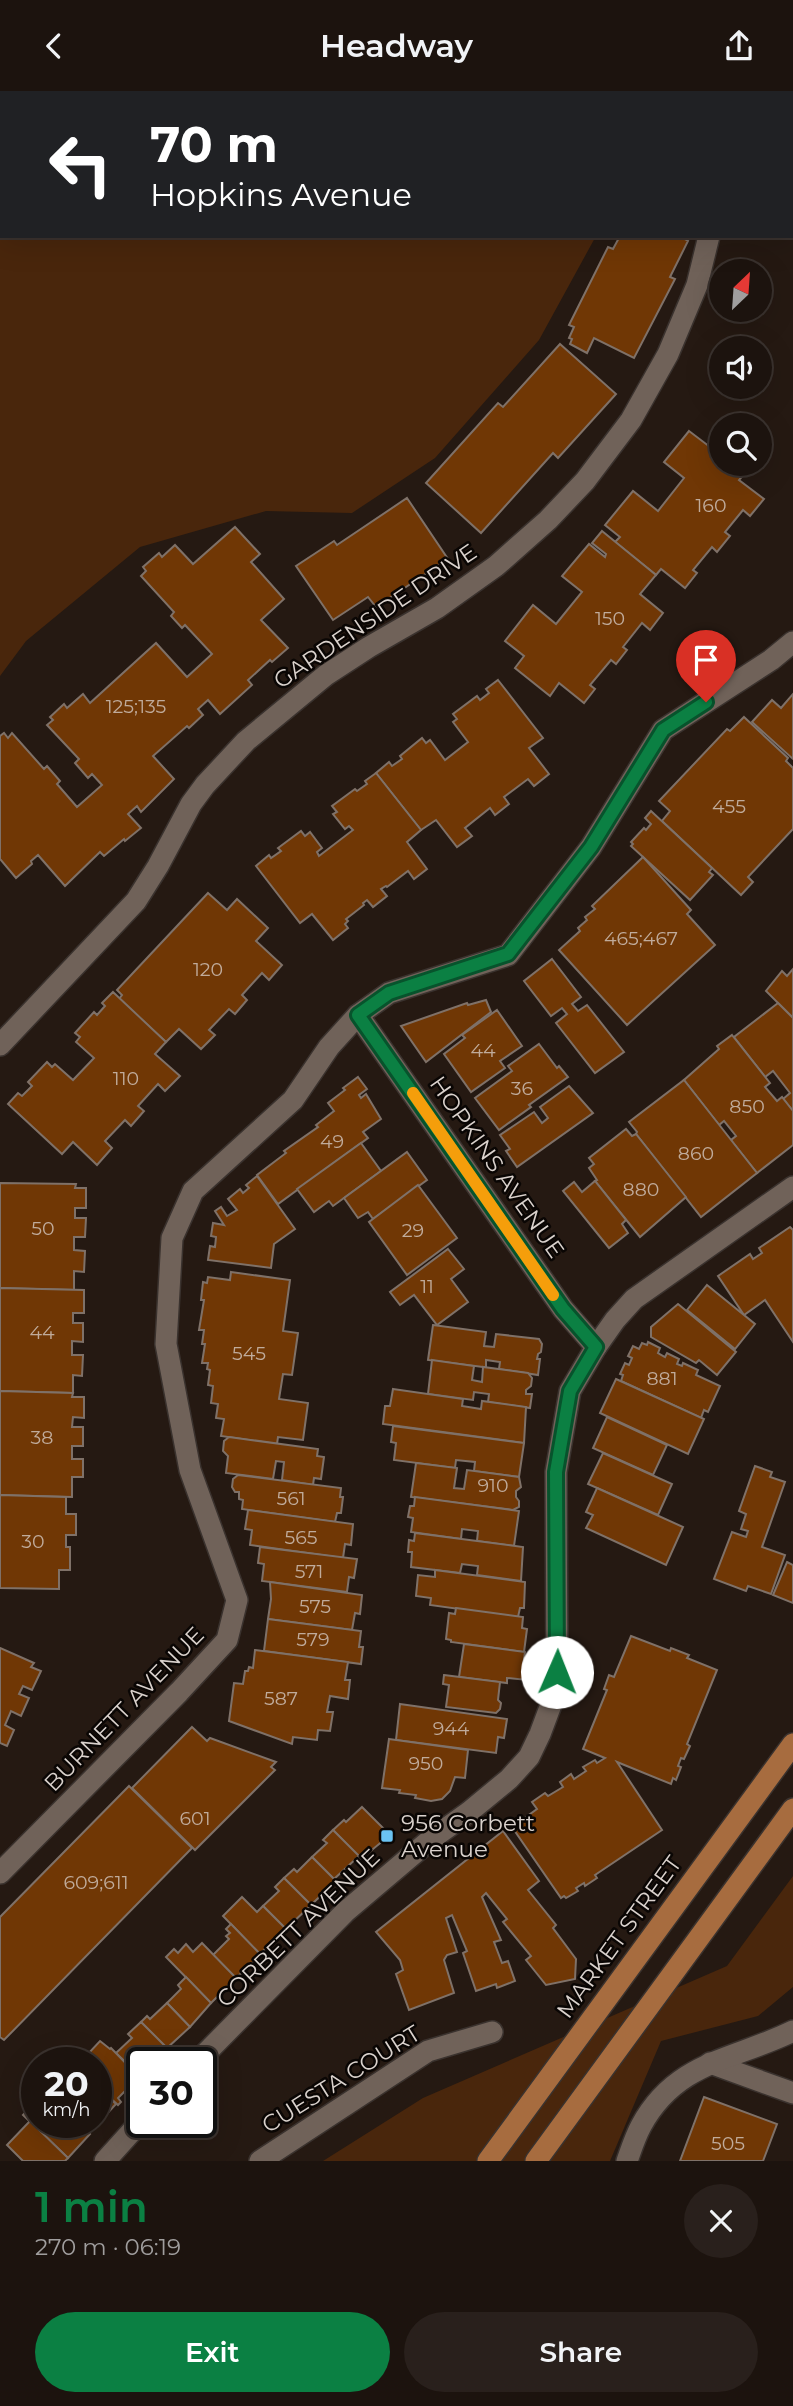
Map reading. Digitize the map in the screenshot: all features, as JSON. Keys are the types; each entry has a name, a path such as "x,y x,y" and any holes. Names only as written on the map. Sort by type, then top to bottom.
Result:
{"main road":[{"name":"MARKET STREET","path":"488,2161 793,1744"},
{"path":"536,2161 793,1809"}],"street":[{"name":"GARDENSIDE DRIVE","path":"0,1045 136,901 159,866 191,804 246,741 326,675 437,608 487,573 539,529 584,481 631,420 668,354 697,285 709,238"},
{"name":"BURNETT AVENUE","path":"0,1873 227,1640 237,1600 190,1470 166,1344 172,1238 193,1191 293,1100 329,1047 358,1015 389,993 508,954 591,847 663,730 771,660 793,642"},
{"name":"HOPKINS AVENUE","path":"358,1015 563,1309 596,1347"},
{"name":"CORBETT AVENUE","path":"212,2047 345,1912 430,1840 509,1779 529,1757 552,1702 557,1672 556,1472 570,1391 596,1347 634,1299 793,1187"},
{"path":"627,2161 641,2125 660,2099 682,2077 710,2063 768,2044 793,2031"},
{"name":"CUESTA COURT","path":"260,2161 428,2050 492,2032"},
{"path":"710,2063 793,2093"},
{"path":"105,2161 126,2138"}],"shaded area":[{"path":"0,238 595,238 539,340 435,458 352,513 266,511 140,547 26,641 0,676"},
{"path":"793,1876 793,1987 758,2016 661,2041 610,2161 323,2161 423,2098 727,1966"}],"building":[{"path":"619,238 683,238 688,241 670,277 675,279 634,358 594,338 587,353 570,344 572,339 569,338 574,327 569,325 608,247 613,249"},
{"path":"560,344 616,394 558,458 553,453 481,533 426,483 498,403 503,407"},
{"path":"689,431 709,446 709,476 742,476 739,480 764,499 750,516 743,510 725,532 730,536 717,552 712,547 693,570 697,573 685,588 661,569 656,575 615,542 620,537 605,525 633,491 658,511 684,478 664,462"},
{"path":"407,498 448,559 376,607 368,597 333,620 296,566 334,541 337,545"},
{"path":"235,527 260,554 251,562 284,599 261,620 288,648 248,680 252,685 220,714 208,700 198,709 203,715 153,756 174,779 141,812 137,806 128,814 141,828 104,856 100,852 65,886 38,855 16,878 0,859 0,736 4,733 8,738 12,733 44,769 47,766 60,781 57,784 77,807 102,785 92,774 88,778 75,763 79,759 47,725 53,720 50,717 64,704 67,708 83,694 90,703 156,643 187,677 212,654 185,625 182,628 171,616 174,612 141,576 146,571 143,567 159,553 162,557 175,545 193,564"},
{"path":"602,531 656,575 640,594 663,613 650,630 642,623 623,647 627,650 616,664 611,660 590,685 595,689 584,703 559,683 550,696 515,668 524,656 505,641 533,605 556,624 582,592 562,576 589,544 605,557 606,554 592,543"},
{"path":"498,680 543,738 529,748 549,774 534,786 528,779 504,797 509,804 495,815 490,808 465,828 472,836 457,847 436,820 421,830 376,773 389,762 392,766 402,759 400,756 422,738 426,743 430,740 445,760 468,742 453,722 457,719 453,714 477,696 480,700 489,693 486,689"},
{"path":"793,694 793,759 752,722 772,700 781,708"},
{"path":"744,717 788,758 786,761 793,768 793,829 748,877 753,882 741,895 662,821 670,811 659,801 727,729 730,731"},
{"path":"376,773 421,830 407,842 427,869 414,879 408,871 381,889 387,896 373,907 367,900 363,903 364,905 346,919 348,928 333,940 312,914 300,923 256,866 269,855 271,858 281,851 278,848 301,831 305,836 310,832 322,848 317,852 319,856 353,830 349,826 345,829 333,814 337,812 332,806 355,789 357,791 367,784 365,781"},
{"path":"651,811 712,868 709,872 713,875 690,900 631,846 631,842 651,824 645,818"},
{"path":"643,857 691,910 687,914 715,945 627,1025 559,950 580,931 578,928 587,920 585,917 595,909 592,906"},
{"path":"208,893 227,910 237,899 268,928 256,941 282,965 269,980 262,973 242,995 247,1000 235,1014 229,1009 209,1030 215,1035 201,1049 179,1029 166,1042 119,999 122,995 117,990"},
{"path":"552,959 581,997 572,1004 578,1011 587,1005 624,1052 595,1073 556,1023 567,1014 562,1008 551,1016 524,981"},
{"path":"793,969 793,1018 766,991 782,971 787,976"},
{"path":"113,992 166,1042 155,1054 180,1076 165,1091 158,1084 138,1106 144,1111 131,1126 125,1120 105,1141 112,1148 97,1165 73,1142 62,1154 8,1104 18,1093 22,1096 32,1086 28,1082 47,1062 52,1067 55,1064 73,1080 94,1058 76,1042 80,1037 75,1033 94,1012 97,1015 105,1006 102,1003"},
{"path":"486,1000 491,1012 426,1062 401,1026 467,1003 468,1005"},
{"path":"778,1003 793,1018 793,1111 783,1099 790,1093 773,1071 765,1077 734,1037"},
{"path":"497,1010 522,1046 500,1061 505,1068 471,1092 444,1054 465,1038 462,1035"},
{"path":"732,1035 770,1083 765,1087 777,1101 782,1097 793,1111 793,1145 757,1173 731,1140 736,1136 724,1121 719,1125 684,1080 719,1049 717,1046"},
{"path":"539,1044 557,1068 559,1066 568,1077 499,1130 475,1098 512,1071 508,1066"},
{"path":"358,1077 367,1089 359,1095 361,1098 366,1094 381,1119 363,1132 368,1138 278,1204 257,1175 286,1153 284,1151 318,1127 316,1125 334,1111 328,1103"},
{"path":"684,1080 757,1173 701,1217 629,1122"},
{"path":"569,1086 593,1113 517,1167 506,1151 510,1149 500,1135 534,1112 542,1123 548,1118 540,1107"},
{"path":"626,1129 632,1136 636,1134 686,1197 640,1237 595,1181 597,1180 589,1168 594,1164 589,1158"},
{"path":"361,1143 381,1171 333,1206 329,1201 314,1212 297,1189"},
{"path":"407,1152 427,1180 373,1219 368,1212 358,1218 344,1198"},
{"path":"257,1176 295,1229 274,1244 271,1268 208,1260 210,1246 215,1247 216,1237 211,1236 213,1223 224,1225 215,1211 221,1207 227,1216 237,1210 228,1199 240,1189 243,1193 249,1188 246,1185"},
{"path":"595,1181 626,1220 622,1224 628,1233 609,1248 563,1191 574,1182 582,1192"},
{"path":"0,1183 76,1184 75,1188 86,1188 86,1208 75,1208 75,1218 86,1218 85,1237 74,1237 74,1250 85,1251 84,1272 74,1271 74,1290 0,1288"},
{"path":"418,1185 457,1238 407,1275 369,1222"},
{"path":"790,1227 793,1230 793,1342 765,1300 744,1315 718,1276 750,1254 753,1259 762,1253 759,1248"},
{"path":"448,1249 464,1269 451,1279 468,1302 437,1325 414,1295 400,1305 390,1292"},
{"path":"231,1272 290,1280 283,1331 298,1333 292,1375 283,1374 279,1399 308,1403 303,1440 278,1437 277,1444 221,1436 224,1419 216,1418 218,1404 211,1403 213,1386 208,1385 210,1370 207,1369 208,1363 202,1363 204,1330 199,1330 204,1300 201,1300 203,1282 207,1283 208,1277 230,1280"},
{"path":"707,1285 755,1324 735,1349 687,1310"},
{"path":"0,1288 84,1290 84,1313 73,1313 73,1323 83,1323 83,1342 72,1341 72,1355 83,1355 82,1376 73,1375 73,1393 0,1391"},
{"path":"678,1304 736,1352 717,1375 699,1360 696,1363 651,1337 651,1327"},
{"path":"433,1325 486,1332 484,1346 494,1347 496,1334 539,1339 542,1344 537,1359 540,1359 538,1375 499,1369 500,1362 486,1360 486,1367 483,1367 428,1360"},
{"path":"648,1342 660,1348 658,1353 665,1357 667,1353 679,1359 677,1364 682,1366 683,1363 698,1370 696,1375 720,1386 708,1412 704,1410 701,1418 621,1381 623,1375 620,1374 625,1363 629,1365 632,1358 628,1356 633,1346 639,1349 642,1343 647,1345"},
{"path":"432,1360 474,1366 472,1380 482,1382 483,1367 528,1373 532,1378 531,1386 526,1390 526,1394 532,1394 530,1408 488,1402 489,1394 474,1392 473,1400 428,1394"},
{"path":"616,1379 704,1419 688,1454 600,1413"},
{"path":"393,1389 463,1399 462,1406 481,1409 482,1401 526,1407 524,1443 383,1424 385,1406 390,1406"},
{"path":"0,1391 73,1393 72,1397 84,1397 84,1418 73,1417 72,1427 83,1427 83,1446 72,1446 72,1459 83,1459 83,1477 72,1477 72,1497 0,1495"},
{"path":"607,1417 667,1445 653,1475 593,1448"},
{"path":"393,1426 524,1443 519,1477 474,1471 475,1462 456,1460 455,1468 394,1460 396,1443 391,1442"},
{"path":"229,1437 318,1449 317,1456 324,1457 321,1479 314,1478 313,1485 282,1480 284,1462 276,1461 273,1479 226,1473 228,1456 223,1451 224,1441"},
{"path":"603,1453 672,1484 658,1515 588,1484"},
{"path":"416,1463 457,1468 454,1488 464,1489 467,1470 519,1477 521,1487 516,1491 516,1497 519,1507 513,1510 411,1497"},
{"path":"755,1466 772,1472 770,1477 785,1482 762,1547 785,1555 771,1594 748,1586 746,1591 714,1579 732,1532 746,1537 748,1531 741,1529 746,1514 739,1511"},
{"path":"238,1475 341,1488 341,1513 337,1513 335,1522 242,1509 243,1500 239,1499 239,1492 235,1492 232,1487 233,1479"},
{"path":"597,1488 683,1527 666,1565 586,1528 593,1515 586,1512"},
{"path":"0,1495 66,1497 66,1514 76,1514 76,1535 66,1535 66,1547 70,1547 70,1570 59,1570 59,1589 0,1588"},
{"path":"415,1497 519,1511 514,1546 477,1541 478,1531 462,1529 461,1539 411,1532 413,1518 408,1517"},
{"path":"248,1510 353,1524 351,1545 345,1544 343,1558 250,1545 252,1530 245,1529"},
{"path":"415,1533 523,1547 521,1581 477,1575 478,1566 462,1564 460,1573 411,1567 412,1552 408,1552 409,1540 414,1541"},
{"path":"260,1547 357,1559 354,1578 349,1577 347,1592 262,1581 264,1564 258,1563"},
{"path":"787,1562 793,1565 793,1603 773,1595"},
{"path":"435,1570 525,1582 524,1608 520,1608 518,1617 430,1605 431,1598 416,1596 418,1575 435,1577"},
{"path":"270,1582 362,1595 360,1614 355,1613 352,1630 268,1619"},
{"path":"456,1608 523,1617 522,1628 527,1629 524,1652 451,1642 446,1639 449,1613 455,1614"},
{"path":"268,1619 361,1631 361,1664 264,1651"},
{"path":"631,1636 670,1651 671,1648 689,1655 687,1658 717,1670 687,1744 690,1746 678,1766 681,1767 676,1780 673,1778 671,1784 617,1762 662,1830 595,1875 597,1878 576,1888 578,1891 561,1898 512,1827 537,1809 532,1802 545,1793 548,1796 563,1787 560,1782 571,1774 574,1779 586,1771 583,1767 605,1758 583,1749 607,1690 604,1689 609,1675 614,1677"},
{"path":"464,1644 525,1652 523,1666 529,1667 527,1680 507,1678 507,1683 459,1677"},
{"path":"0,1648 34,1663 31,1667 41,1671 32,1690 23,1686 19,1694 29,1698 21,1716 11,1711 5,1725 14,1730 7,1746 0,1743"},
{"path":"255,1650 348,1662 345,1680 350,1680 348,1699 330,1696 327,1712 333,1712 330,1731 318,1730 317,1740 293,1737 292,1744 229,1721 234,1683 243,1684 245,1671 248,1671 249,1667 253,1668"},
{"path":"444,1675 500,1682 500,1709 496,1713 446,1707 449,1685 443,1684"},
{"path":"400,1704 507,1719 504,1738 498,1737 496,1753 396,1740"},
{"path":"192,1727 207,1741 210,1738 276,1762 271,1767 275,1770 195,1850 132,1788"},
{"path":"389,1739 468,1750 465,1778 455,1777 450,1791 442,1799 431,1801 415,1798 416,1795 399,1793 400,1790 382,1788"},
{"path":"129,1786 192,1848 4,2040 0,2037 0,1917"},
{"path":"362,1807 390,1835 361,1859 333,1830"},
{"path":"333,1830 359,1856 334,1879 312,1857 327,1843 323,1840"},
{"path":"503,1831 539,1881 528,1890 556,1925 553,1928 576,1959 575,1979 546,1985 526,1960 531,1956 503,1922 507,1919 486,1893 482,1897 501,1940 494,1942 502,1963 508,1961 515,1981 497,1988 496,1984 476,1991 463,1953 467,1951 452,1915 446,1918 457,1952 447,1955 444,1960 454,1993 409,2010 396,1974 403,1970 400,1960 376,1932"},
{"path":"312,1857 336,1881 311,1905 284,1878 294,1869 297,1872"},
{"path":"284,1878 311,1905 286,1929 263,1906 279,1891 275,1887"},
{"path":"242,1897 257,1912 263,1906 286,1929 260,1954 223,1916"},
{"path":"231,1924 261,1955 236,1978 213,1955 229,1939 226,1936 230,1933 226,1929"},
{"path":"202,1943 236,1978 211,2003 166,1957 174,1949 178,1953 186,1944 193,1952"},
{"path":"186,1977 211,2003 190,2027 167,2003 181,1989 178,1985"},
{"path":"167,2003 190,2027 166,2047 141,2022 147,2016 150,2019"},
{"path":"141,2022 166,2047 126,2047 126,2063 116,2053 132,2038 128,2034"},
{"path":"100,2041 108,2047 94,2047"},
{"path":"112,2049 126,2063 126,2090 118,2098 121,2102 118,2105 112,2100"},
{"path":"704,2097 777,2124 763,2161 680,2161"},
{"path":"21,2130 21,2138 47,2138 68,2158 65,2161 23,2161 7,2145"},
{"path":"47,2138 86,2138 68,2158"}],"slow traffic":[{"path":"413,1093 553,1295"}],"place":[{"name":"956 Corbett Avenue","path":"387,1836"}],"route":[{"path":"557,1672 556,1472 570,1391 596,1347 563,1309 358,1015 389,993 508,954 591,847 663,730 706,702"}]}
